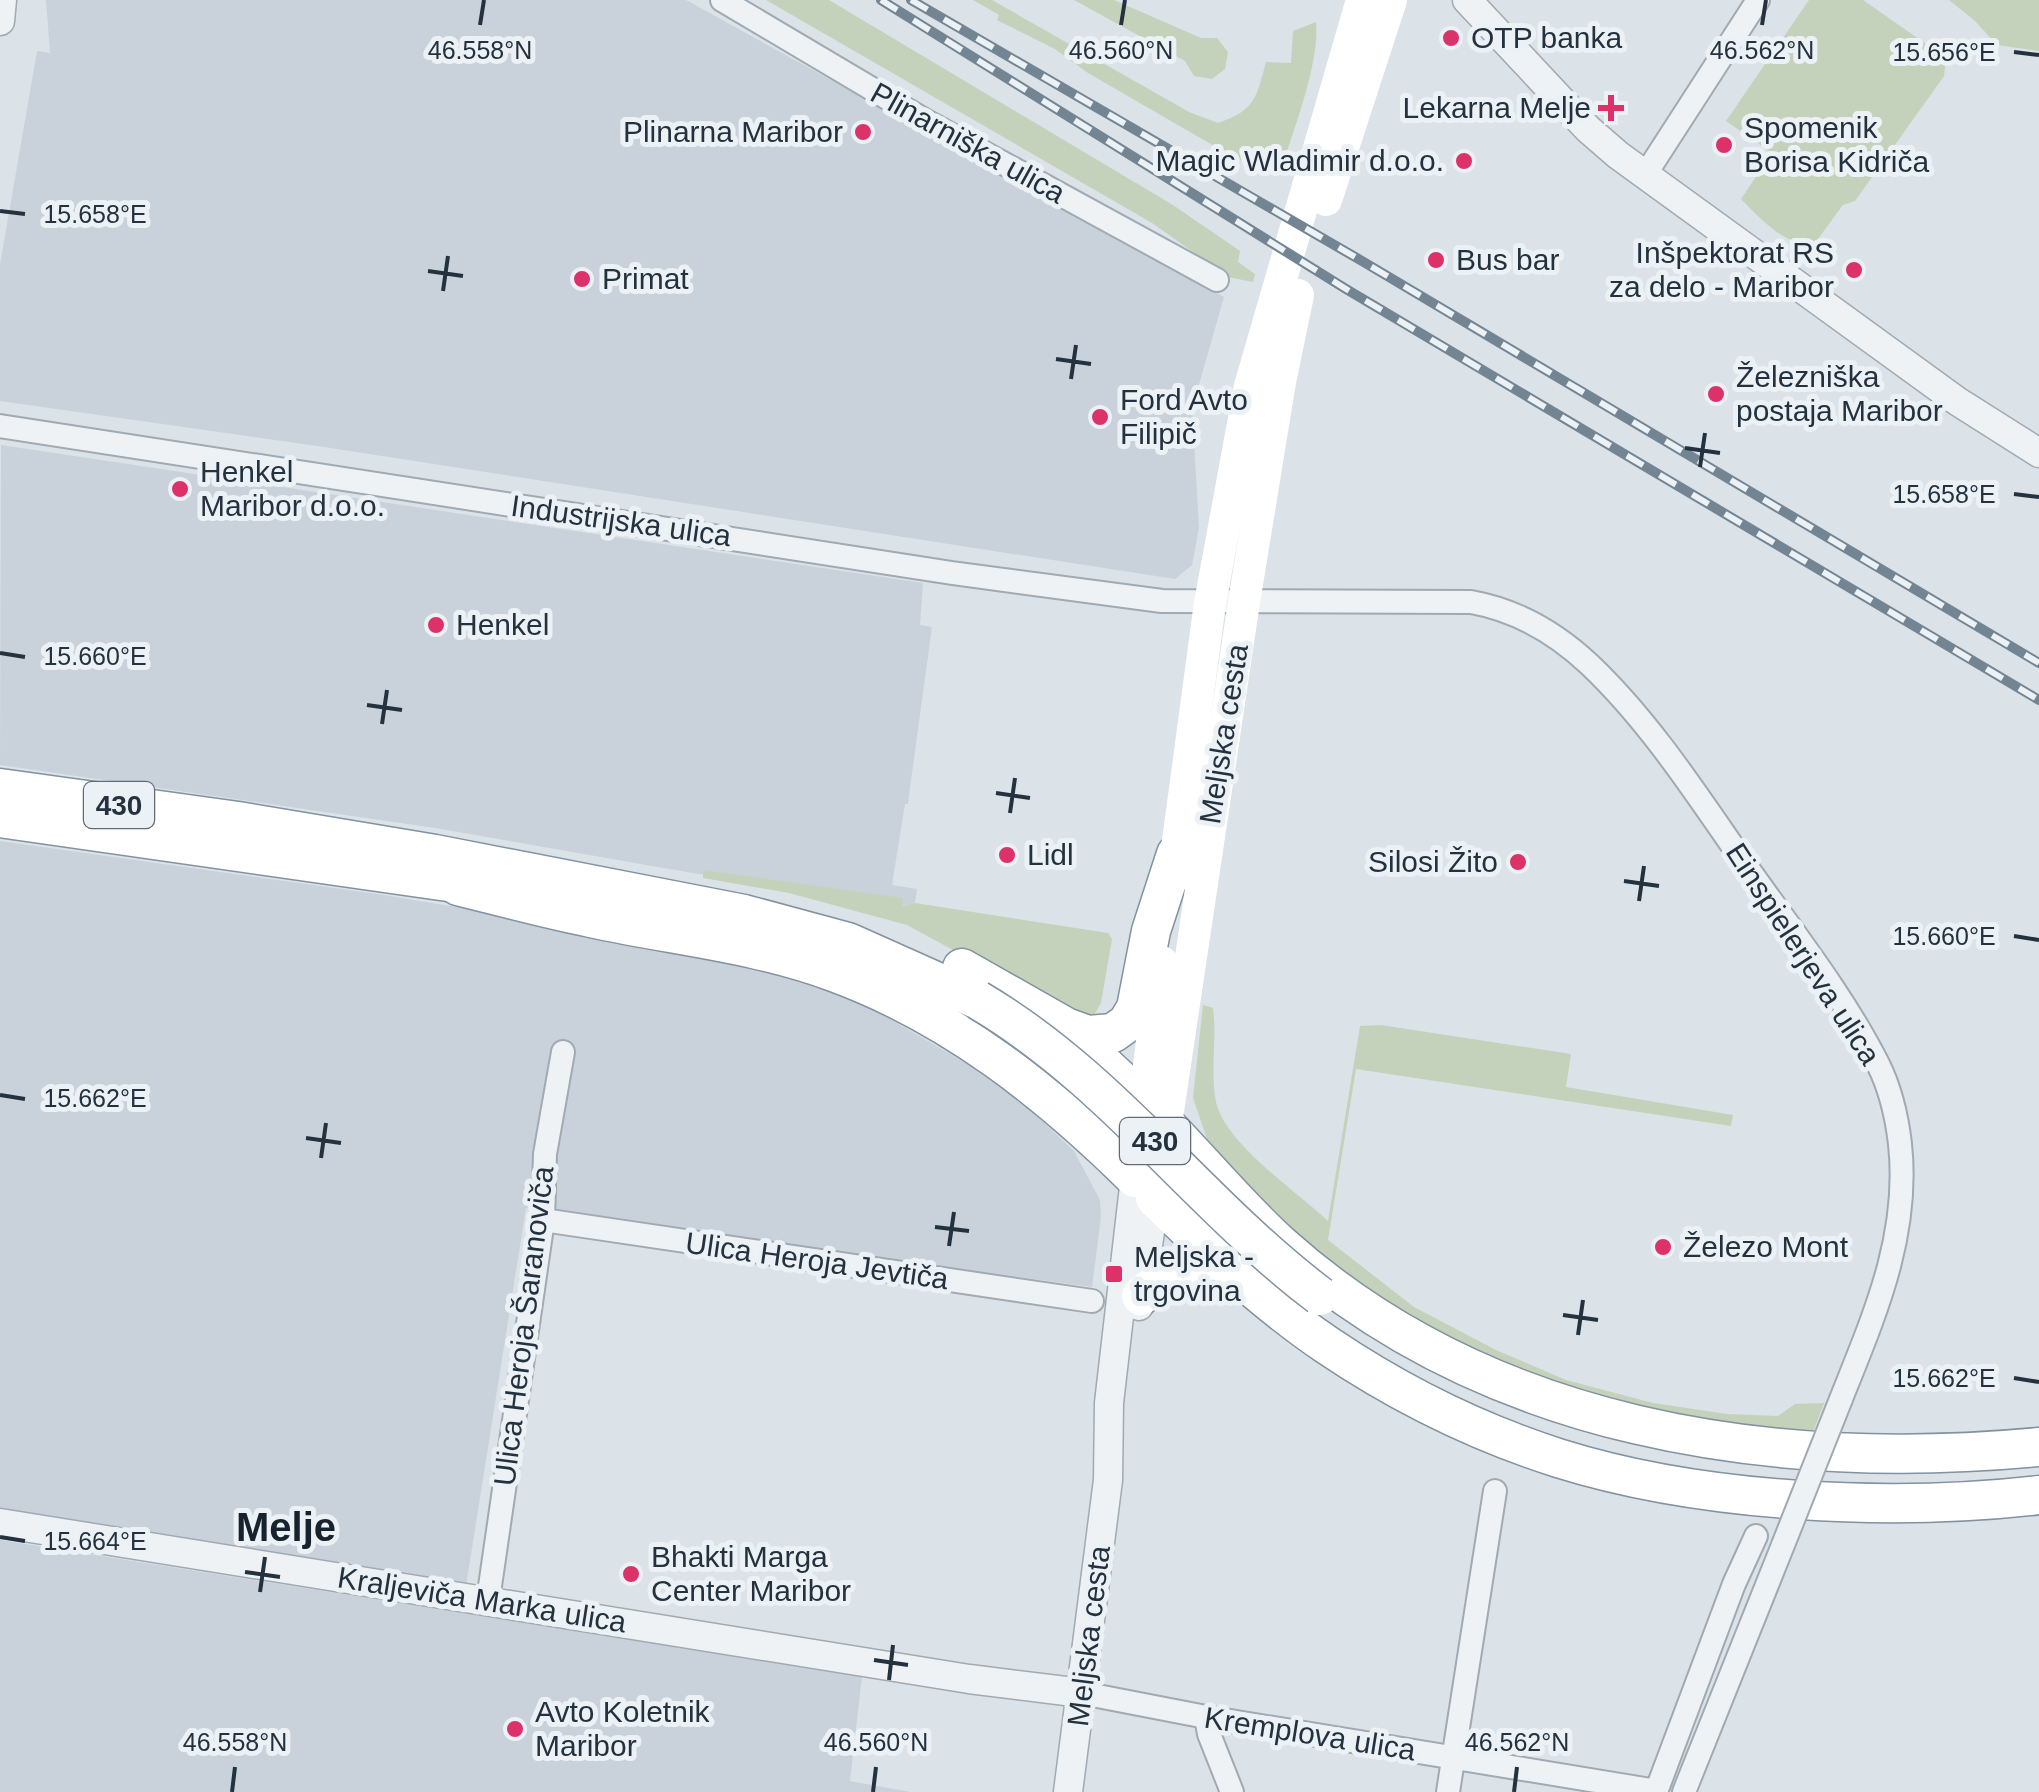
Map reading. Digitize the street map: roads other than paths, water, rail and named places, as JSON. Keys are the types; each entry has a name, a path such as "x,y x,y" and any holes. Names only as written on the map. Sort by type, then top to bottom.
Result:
{"highway":[{"name":"430","path":"0,788 236,836 799,927 903,964 1052,1049 1098,1086 1373,1356 1467,1405 1564,1442 1716,1473 1867,1485 2039,1477"},
{"name":"430","path":"0,818 236,836"},
{"path":"433,867 600,870 801,908 910,943 1088,1036 1107,1035 1127,1023 1136,1008 1151,931 1176,854"},
{"path":"433,867 592,918 738,943 838,974 953,1030 1076,1119 1221,1261 1324,1343 1396,1387 1508,1440 1598,1470 1714,1490 1864,1503 2039,1494"},
{"path":"1026,1004 1098,1059 1155,1113 1280,1245 1347,1297 1429,1348 1476,1371 1567,1407 1652,1430 1720,1442 1890,1454 2039,1448"},
{"path":"1141,1296 1174,1268 1200,1260 1221,1261"},
{"name":"430","path":"1317,1303 1454,1382 1516,1410 1604,1437 1717,1458 1794,1466 1868,1470 2039,1463"}],"main road":[{"name":"Meljska cesta","path":"1155,1113 1176,854 1210,602 1250,386 1362,0"},
{"name":"Meljska cesta","path":"1145,1188 1291,322 1391,0"}],"street":[{"path":"0,20 2,0"},
{"name":"Plinarniška ulica","path":"722,0 926,121 1216,280"},
{"path":"1467,0 1588,130 1644,175 1957,400 2039,453"},
{"path":"1644,175 1758,0"},
{"name":"Industrijska ulica","path":"0,426 952,573 1162,601 1244,602"},
{"name":"Einspielerjeva ulica","path":"1244,602 1472,602 1516,614 1588,663 1642,720 1855,1023 1880,1068 1894,1108 1902,1177 1894,1256 1883,1293 1684,1792"},
{"name":"Ulica Heroja Šaranoviča","path":"488,1600 543,1220 545,1154 563,1052"},
{"name":"Meljska cesta","path":"1108,1480 1120,1434 1141,1296 1145,1188"},
{"name":"Meljska cesta","path":"1068,1792 1108,1480 1110,1403 1145,1188"},
{"name":"Ulica Heroja Jevtiča","path":"543,1220 1092,1301"},
{"path":"1448,1792 1496,1491"},
{"name":"Kraljeviča Marka ulica","path":"0,1523 1082,1694"},
{"path":"1657,1792 1734,1584 1756,1536"},
{"name":"Kremplova ulica","path":"1082,1694 1657,1792"},
{"path":"1206,1718 1232,1792"}],"railway":[{"path":"881,0 1346,289 2039,700"},
{"path":"911,0 1362,261 2039,663"}],"place":[{"name":"OTP banka","path":"1451,38"},
{"name":"Lekarna Melje","path":"1611,108"},
{"name":"Plinarna Maribor","path":"863,132"},
{"name":"Spomenik Borisa Kidriča","path":"1724,145"},
{"name":"Magic Wladimir d.o.o.","path":"1464,161"},
{"name":"Bus bar","path":"1436,260"},
{"name":"Inšpektorat RS za delo - Maribor","path":"1854,270"},
{"name":"Primat","path":"582,279"},
{"name":"Železniška postaja Maribor","path":"1716,394"},
{"name":"Ford Avto Filipič","path":"1100,417"},
{"name":"Henkel Maribor d.o.o.","path":"180,489"},
{"name":"Henkel","path":"436,625"},
{"name":"Lidl","path":"1007,855"},
{"name":"Silosi Žito","path":"1518,862"},
{"name":"Železo Mont","path":"1663,1247"},
{"name":"Meljska - trgovina","path":"1114,1274"},
{"name":"Bhakti Marga Center Maribor","path":"631,1574"},
{"name":"Avto Koletnik Maribor","path":"515,1729"}],"district":[{"name":"Melje","path":"286,1527"}]}
